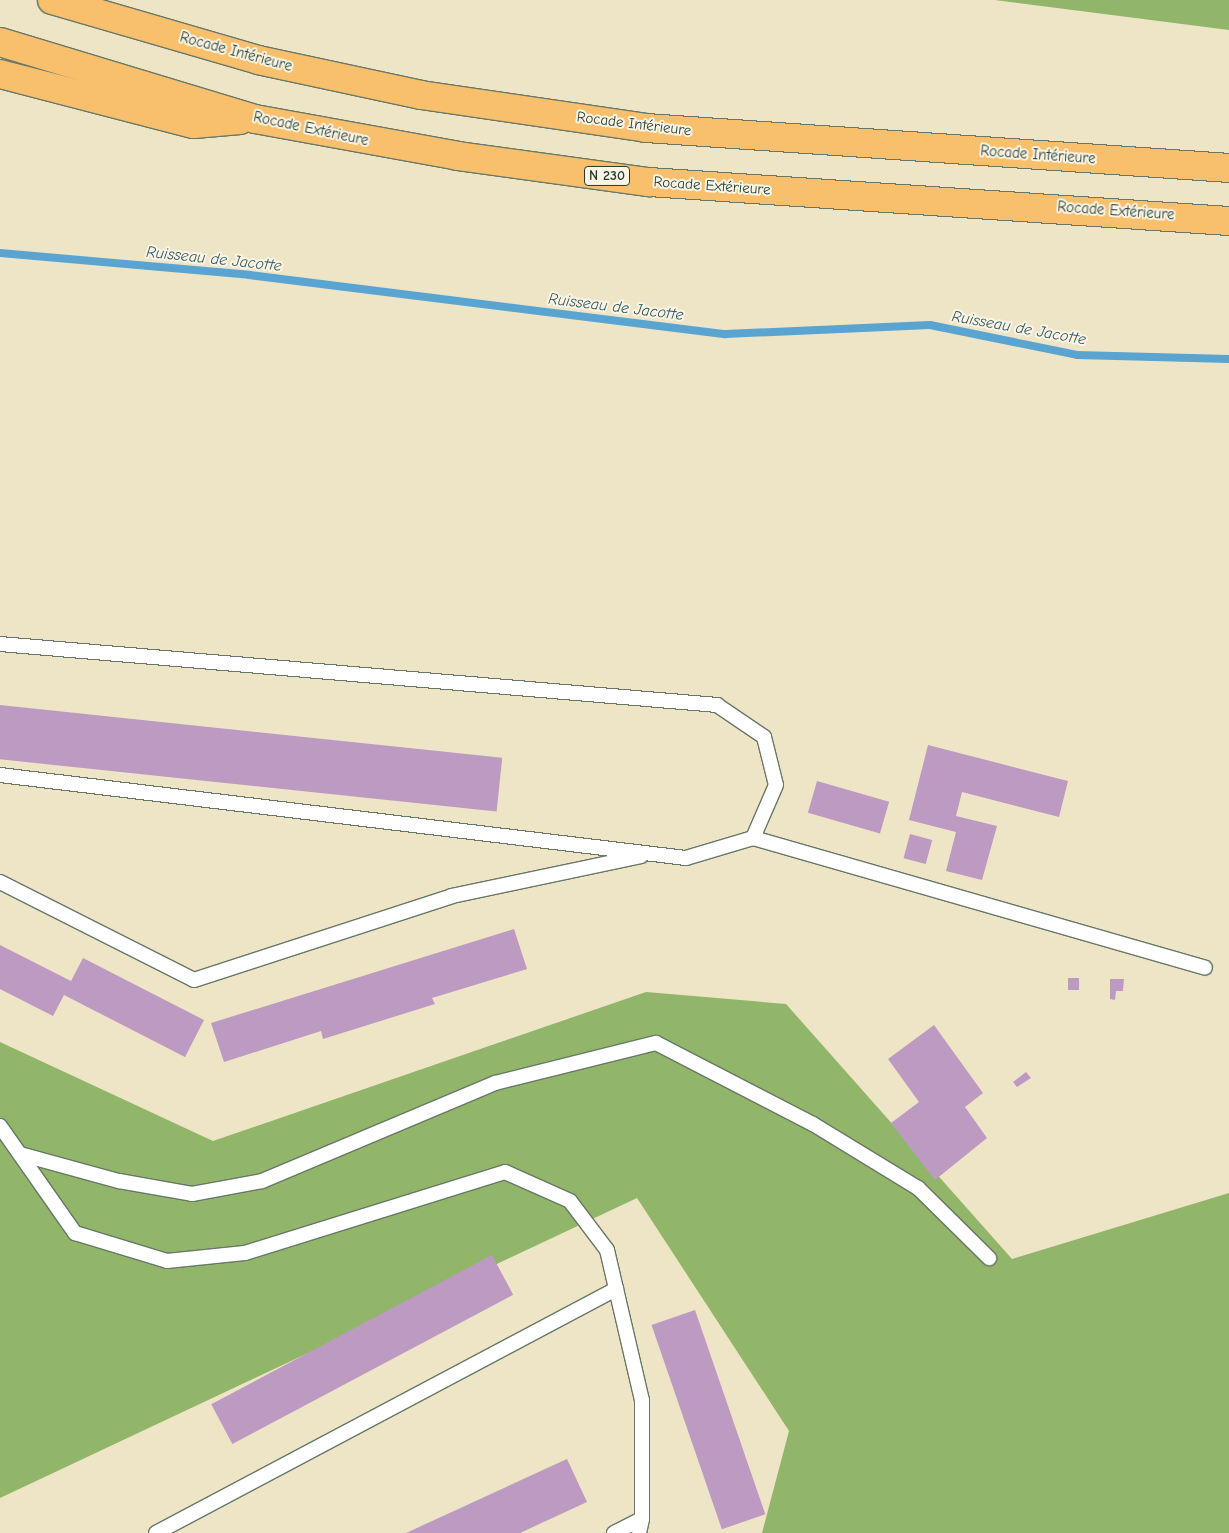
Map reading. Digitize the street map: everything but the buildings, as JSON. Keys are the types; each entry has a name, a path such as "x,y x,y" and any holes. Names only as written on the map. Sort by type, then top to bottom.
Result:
{"highway":[{"name":"Rocade Intérieure","path":"52,0 258,60 421,95 636,127 1229,168"},
{"name":"Rocade Extérieure","path":"0,42 255,118 458,156 649,182 1229,221"},
{"path":"0,74 194,124 255,118"}],"lane":[{"path":"0,644 717,705 764,737 776,785 753,838"},
{"path":"0,775 686,858 753,838 1205,968"},
{"path":"0,882 194,980 452,896 648,854"},
{"path":"20,1154 119,1181 192,1194 262,1181 495,1083 656,1043 813,1124 918,1188 988,1258"},
{"path":"0,1126 75,1233 167,1261 245,1253 505,1172 570,1201 607,1250 642,1400 642,1519 639,1533"},
{"path":"156,1533 616,1289"},
{"path":"614,1533 642,1519"}],"green space":[{"path":"995,0 1229,0 1229,30"},
{"path":"646,992 786,1004 1012,1259 1229,1193 1229,1533 762,1533 789,1431 637,1198 0,1498 0,1042 213,1141"}],"waterway":[{"name":"Ruisseau de Jacotte","path":"0,253 249,275 725,334 930,325 1077,355 1229,359"}]}
